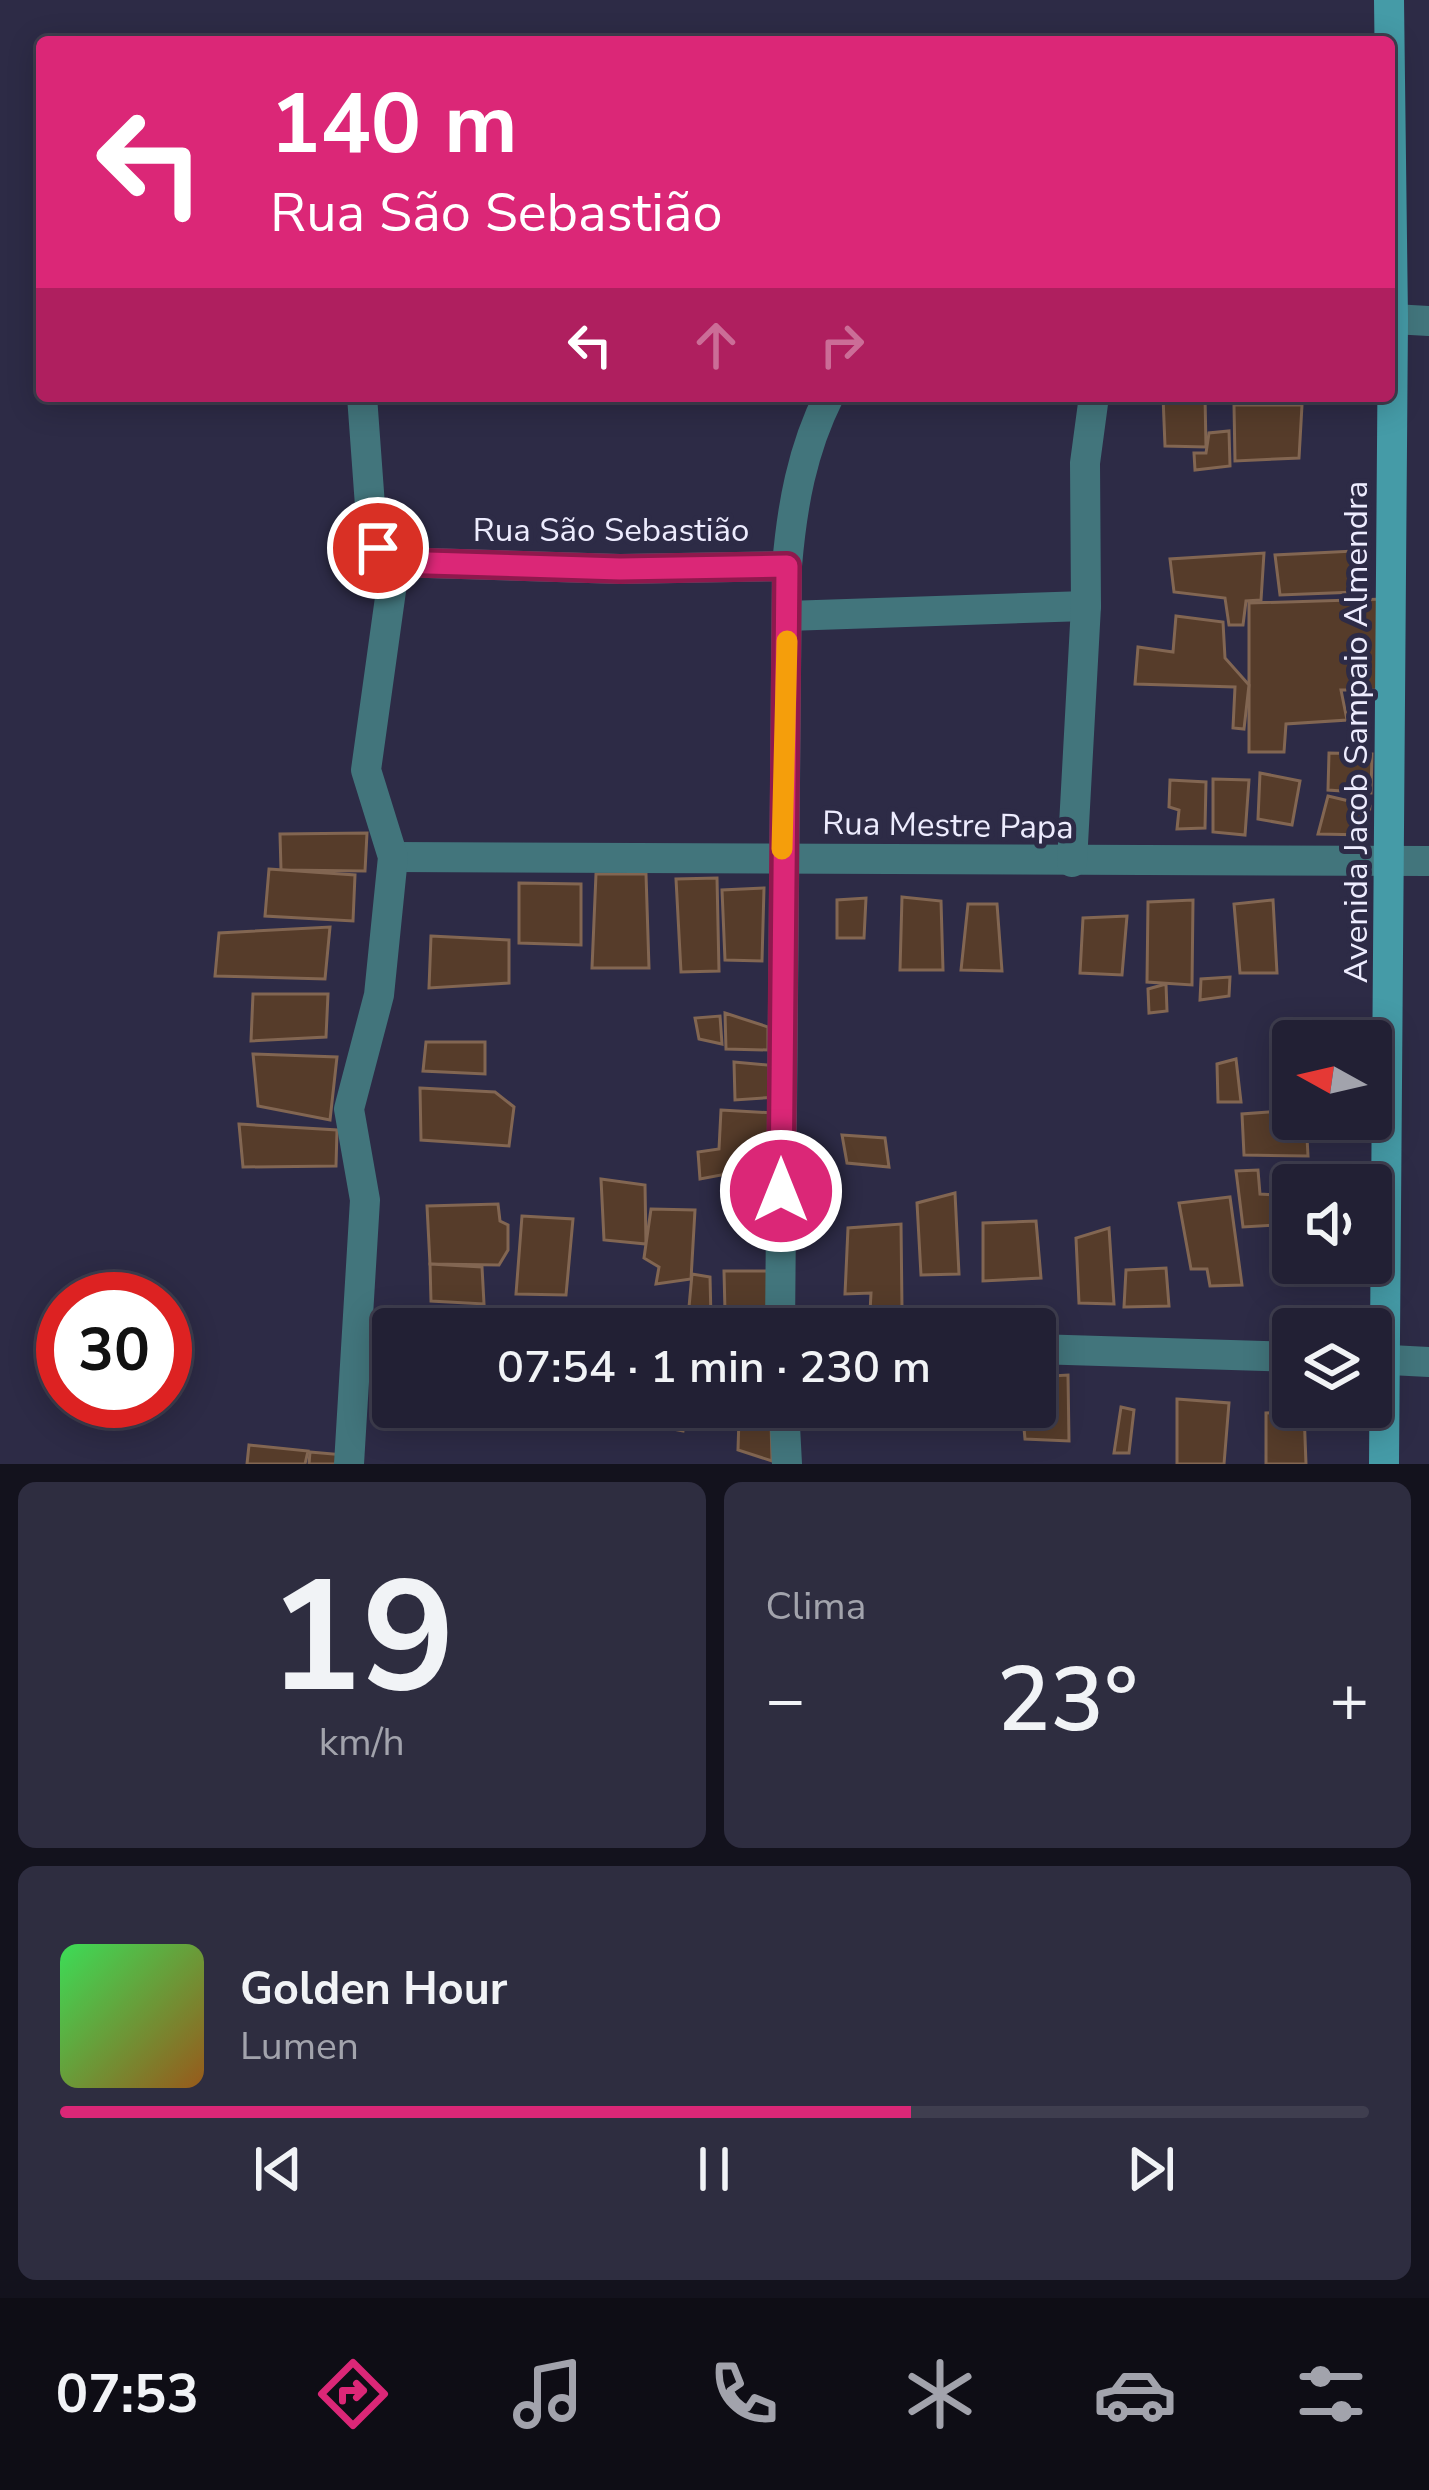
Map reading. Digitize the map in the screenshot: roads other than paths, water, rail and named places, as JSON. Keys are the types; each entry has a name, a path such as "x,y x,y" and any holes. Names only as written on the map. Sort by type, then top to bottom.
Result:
{"main road":[{"name":"Avenida Jacob Sampaio Almendra","path":"1389,0 1389,36"},
{"name":"Avenida Jacob Sampaio Almendra","path":"1378,1308 1391,862 1392,402"},
{"name":"Avenida Jacob Sampaio Almendra","path":"1382,1428 1384,1464"}],"street":[{"path":"1395,336 1429,321"},
{"path":"349,1464 365,1200 349,1109 379,995 393,856 366,770 395,562 378,548 372,533 362,402"},
{"path":"780,1308 787,566 791,508 812,432 826,402"},
{"path":"1072,862 1085,606 1085,463 1093,402"},
{"name":"Rua São Sebastião","path":"395,562 620,569 787,566"},
{"path":"787,616 1085,606"},
{"name":"Rua Mestre Papa","path":"393,856 1429,861"},
{"path":"360,1327 372,1327"},
{"path":"1056,1350 1272,1356"},
{"path":"1392,1360 1429,1362"},
{"path":"785,1428 787,1464"}]}
